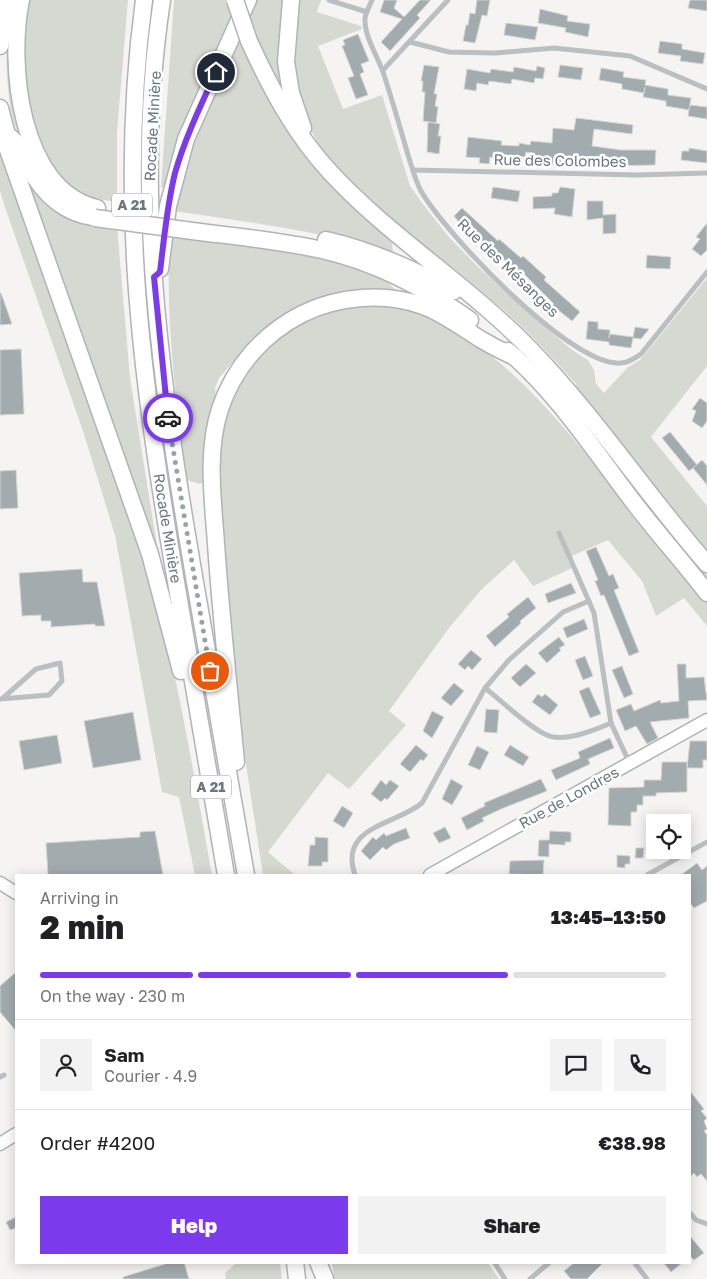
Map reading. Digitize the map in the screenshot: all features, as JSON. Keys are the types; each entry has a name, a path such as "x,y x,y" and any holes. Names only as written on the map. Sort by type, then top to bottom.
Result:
{"highway":[{"path":"0,46 8,0"},
{"path":"22,0 16,55 20,98 30,138 46,168 66,193 96,213"},
{"name":"Rocade Minière","path":"162,0 152,125 150,227 157,324 171,441 246,874"},
{"path":"235,0 249,41 272,92 328,170 364,206 485,307 541,361 707,593"},
{"path":"154,277 160,272 168,206 186,139 248,0"},
{"path":"291,0 286,62 291,93 310,146"},
{"name":"Rocade Minière","path":"143,1 133,123 134,276 156,461 226,874"},
{"path":"0,108 7,135 7,147 150,554 187,696 199,717"},
{"path":"7,135 15,139 28,167 52,200 71,211 201,227 298,235 351,246 418,272 485,307"},
{"path":"201,227 314,248 347,257 384,271 443,300 475,323 515,357 598,441"},
{"path":"232,793 238,776 219,587 212,465 215,431 220,409 229,386 242,365 272,332 306,312 326,304 375,297 399,300 439,313 481,340 515,357"},
{"path":"609,455 707,564"},
{"path":"295,1264 297,1279"},
{"path":"313,1264 316,1279"},
{"path":"319,1264 325,1279"}],"street":[{"path":"329,0 367,12 372,0"},
{"path":"382,70 448,0"},
{"name":"Rue des Mésanges","path":"367,12 365,18 372,49 382,70 420,190 451,232 529,309 579,350 596,358 621,364 632,360 641,354 707,272"},
{"path":"410,42 449,52 495,53 554,48 630,56 707,89"},
{"name":"Rue des Colombes","path":"413,170 637,175 707,173"},
{"path":"559,534 594,613 610,723 631,764"},
{"path":"355,874 352,860 356,843 369,830 406,814 422,803 485,688 508,660 563,612 589,601"},
{"path":"60,663 62,681 49,695 2,698 36,669 60,663"},
{"path":"485,688 547,735 560,737 572,735 610,723"},
{"name":"Rue de Londres","path":"432,874 707,720"},
{"path":"649,874 707,842"},
{"path":"0,882 15,891"},
{"path":"0,1144 15,1135"},
{"path":"691,1214 696,1220 707,1224"},
{"path":"495,1264 505,1279"},
{"path":"530,1279 548,1264"},
{"path":"636,1264 647,1279"}],"shaded area":[{"path":"26,0 128,0 117,132 117,202 79,196 50,165 32,129 20,56"},
{"path":"174,0 230,0 236,15 168,188 161,187"},
{"path":"256,0 288,0 282,95 257,41 249,16"},
{"path":"298,0 321,0 317,12 361,26 362,29 318,46 343,109 382,95 410,186 422,203 448,236 477,266 527,312 572,350 588,360 594,370 596,384 604,393 628,367 640,360 707,278 707,366 651,437 707,506 707,553 578,392 576,384 536,341 493,301 377,210 349,183 326,155 308,124 295,79 294,56"},
{"path":"7,23 33,156 15,126 9,97 6,50"},
{"path":"241,31 252,60 392,243 393,253 312,233 174,211 185,162"},
{"path":"0,135 147,562 167,640 191,757 212,874 195,874 179,797 162,792 115,535 84,434 0,191"},
{"path":"32,186 117,226 130,378 163,583 29,188"},
{"path":"170,232 286,246 386,276 393,288 406,295 385,294 267,329 248,345 219,378 215,388 217,401 208,479 200,484 187,480 179,418 170,325"},
{"path":"374,304 422,314 453,329 509,371 559,422 707,602 707,626 684,598 656,616 642,581 608,540 567,558 572,568 533,586 514,560 481,590 449,628 389,711 406,725 349,789 328,773 268,852 294,874 263,874 241,732 216,483 225,410 237,385 254,361 272,342 293,326 321,313 346,306"},
{"path":"611,452 707,571 707,585 607,457"},
{"path":"235,1264 280,1264 282,1279 226,1279 225,1273"},
{"path":"332,1264 489,1264 499,1279 334,1279"}],"building":[{"path":"384,0 397,0 394,8 404,17 420,0 431,0 417,15 420,18 390,51 381,42 402,19 380,12"},
{"path":"477,0 490,0 487,16 482,15 475,43 463,41 470,13 475,14"},
{"path":"690,0 707,0 707,11 688,8"},
{"path":"540,9 568,16 567,21 590,24 588,37 565,32 566,28 538,23"},
{"path":"506,23 538,27 535,40 504,35"},
{"path":"358,34 369,61 361,64 364,72 360,74 368,95 356,99 348,78 354,76 342,46 345,45 343,40"},
{"path":"660,41 682,44 682,49 705,53 703,64 680,61 681,56 658,53"},
{"path":"424,65 439,67 434,94 437,94 435,106 438,107 436,123 423,121 425,92 422,92 423,81 421,81"},
{"path":"560,65 583,68 581,80 558,77"},
{"path":"537,66 545,68 543,79 535,78 534,83 512,79 511,84 489,81 488,85 477,83 476,91 464,89 467,69 490,73 491,69 513,72 514,67 536,71"},
{"path":"601,68 624,72 623,77 646,80 645,85 668,89 668,95 691,98 689,110 666,106 666,101 643,97 644,93 622,89 622,84 599,80"},
{"path":"690,105 707,107 707,119 688,116"},
{"path":"576,118 633,125 632,134 594,129 592,146 621,150 656,150 655,165 597,166 598,157 570,157 569,165 550,164 550,160 532,157 532,153 526,152 525,157 509,155 509,160 490,157 489,164 479,163 480,158 466,157 468,137 502,141 501,145 519,146 519,143 530,145 531,141 552,143 553,128 574,130"},
{"path":"428,122 440,124 438,136 441,136 439,154 427,152"},
{"path":"689,148 707,151 707,163 681,160 682,151 689,151"},
{"path":"493,187 520,191 518,202 491,198"},
{"path":"560,187 575,189 572,217 554,214 555,208 533,209 533,197 552,196 552,193 558,193"},
{"path":"587,201 603,201 603,215 616,214 616,233 603,234 603,218 587,220"},
{"path":"462,208 498,241 499,239 521,258 523,256 546,277 544,280 580,312 572,321 553,306 554,304 519,269 517,270 462,226 454,216"},
{"path":"707,223 707,250 701,256 692,249 700,239 696,237"},
{"path":"647,255 671,257 670,269 646,268"},
{"path":"1,293 12,324 0,325"},
{"path":"588,321 598,322 598,329 610,330 609,338 610,334 633,337 635,327 649,329 641,339 633,338 631,348 609,345 609,342 586,339"},
{"path":"21,349 24,414 0,415 0,350"},
{"path":"700,398 707,403 707,421 702,428 692,421 696,411 692,409"},
{"path":"670,432 697,465 689,471 662,438"},
{"path":"702,460 707,466 707,485 693,468"},
{"path":"16,470 18,508 0,509 0,471"},
{"path":"596,547 609,576 613,574 619,588 614,590 639,652 629,656 604,595 601,596 595,581 598,580 586,551"},
{"path":"82,569 83,582 97,582 105,626 95,626 95,624 51,627 51,621 41,621 41,615 22,616 19,573"},
{"path":"571,583 576,593 548,603 545,594"},
{"path":"528,597 536,608 520,621 521,623 495,647 486,636 509,617 507,614"},
{"path":"584,619 588,629 567,638 563,628"},
{"path":"559,637 565,645 559,648 561,650 547,663 538,653"},
{"path":"471,650 482,659 472,670 468,666 465,670 458,664"},
{"path":"585,656 593,676 583,680 575,660"},
{"path":"526,664 536,673 520,687 511,678"},
{"path":"677,664 686,664 686,678 704,677 707,700 688,701 689,718 650,722 658,738 647,744 636,726 625,731 616,710 631,704 634,711 660,700 661,703 679,701"},
{"path":"622,666 633,694 624,698 612,670"},
{"path":"454,683 464,691 451,706 441,698"},
{"path":"589,687 601,714 590,718 579,691"},
{"path":"538,694 542,697 545,694 558,705 550,715 532,702"},
{"path":"486,709 499,710 497,733 484,732"},
{"path":"432,711 444,717 432,738 423,731"},
{"path":"133,712 141,760 93,768 84,721"},
{"path":"57,735 62,763 24,770 19,741"},
{"path":"610,738 614,748 588,759 590,764 556,780 551,770 580,758 578,752"},
{"path":"690,741 707,741 707,760 703,760 703,768 687,768"},
{"path":"416,745 428,755 423,761 421,759 410,772 400,764"},
{"path":"510,745 529,757 523,766 504,755"},
{"path":"477,746 489,752 480,770 468,765"},
{"path":"662,762 687,762 687,792 656,793 656,796 643,796 643,805 637,805 637,812 631,812 631,826 608,825 609,788 644,787 644,780 661,780"},
{"path":"451,779 463,786 452,805 442,799"},
{"path":"541,779 547,791 482,818 484,821 467,830 461,818 485,806 484,803"},
{"path":"381,780 386,785 390,780 399,786 387,800 385,798 381,802 371,794"},
{"path":"342,806 353,813 344,828 333,821"},
{"path":"445,827 451,838 439,843 433,833"},
{"path":"406,828 410,838 394,844 386,850 383,847 370,860 361,851 373,837 376,840 384,833 386,836"},
{"path":"155,831 163,874 48,874 46,843 140,837 140,832"},
{"path":"550,831 571,832 571,842 565,842 565,845 549,844 549,857 538,856 539,840 549,840"},
{"path":"315,837 328,838 328,862 322,862 322,866 308,866 310,845 315,845"},
{"path":"636,848 644,848 643,858 635,858"},
{"path":"617,855 630,856 630,864 625,864 625,868 617,867"},
{"path":"544,860 543,874 509,874 510,861"},
{"path":"697,863 702,870 707,866 707,901 694,908 691,904 691,874 682,874"},
{"path":"15,973 15,1030 0,1012 0,986"},
{"path":"691,1092 704,1109 701,1111 707,1118 704,1121 707,1129 704,1131 707,1135 707,1181 701,1174 697,1177 694,1173 691,1176"},
{"path":"15,1218 15,1228 10,1230 6,1222"},
{"path":"691,1237 704,1253 694,1260 691,1257"},
{"path":"165,1264 185,1264 189,1279 123,1279 123,1277"},
{"path":"573,1264 602,1264 587,1279 571,1279 564,1271"},
{"path":"665,1264 681,1264 671,1272"}],"way so far":[{"path":"168,418 210,671"}],"route":[{"path":"168,418 157,324 154,277 160,272 168,206 176,172 186,139 216,72"}]}
